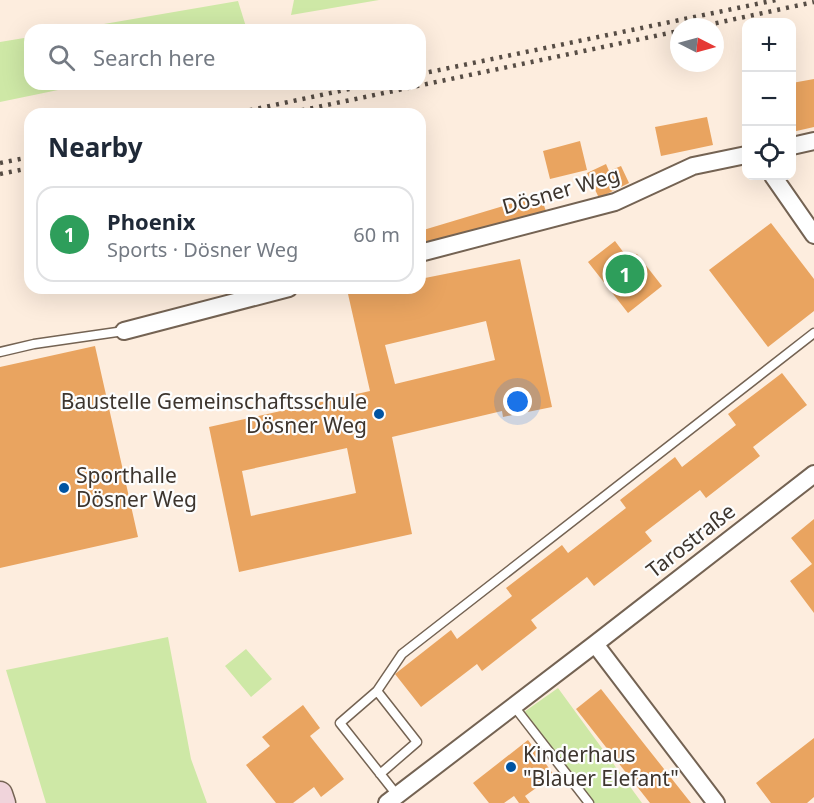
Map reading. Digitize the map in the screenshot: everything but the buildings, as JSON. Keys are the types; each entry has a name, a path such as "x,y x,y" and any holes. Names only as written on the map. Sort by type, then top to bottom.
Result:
{"main road":[{"path":"0,794 3,803"}],"street":[{"path":"796,145 814,141"},
{"name":"Dösner Weg","path":"426,251 615,202 693,166 742,156"},
{"path":"776,180 814,235"},
{"path":"124,331 266,294"},
{"name":"Tarostraße","path":"392,799 814,474"},
{"path":"595,644 716,803"}],"lane":[{"path":"0,352 34,344 124,331"},
{"path":"392,799 380,774 340,723 377,690 402,654 814,333"},
{"path":"377,690 417,742 380,774"},
{"path":"513,705 589,803"}],"green space":[{"path":"294,0 379,0 291,15"},
{"path":"238,1 245,24 104,24"},
{"path":"24,38 24,90 58,90 0,102 0,42"},
{"path":"168,637 191,759 207,803 46,803 6,670"},
{"path":"246,649 272,679 251,697 225,666"},
{"path":"558,688 642,803 593,803 524,712"}],"railway":[{"path":"426,73 776,0"},
{"path":"724,21 814,2"},
{"path":"426,84 670,33"},
{"path":"260,108 345,90"},
{"path":"313,108 398,90"},
{"path":"0,163 24,158"},
{"path":"0,174 24,169"}],"place":[{"name":"Phoenix","path":"625,274"},
{"name":"Baustelle Gemeinschaftsschule Dösner Weg","path":"379,414"},
{"name":"Sporthalle Dösner Weg","path":"64,488"},
{"name":"Kinderhaus \"Blauer Elefant\"","path":"511,767"}]}
